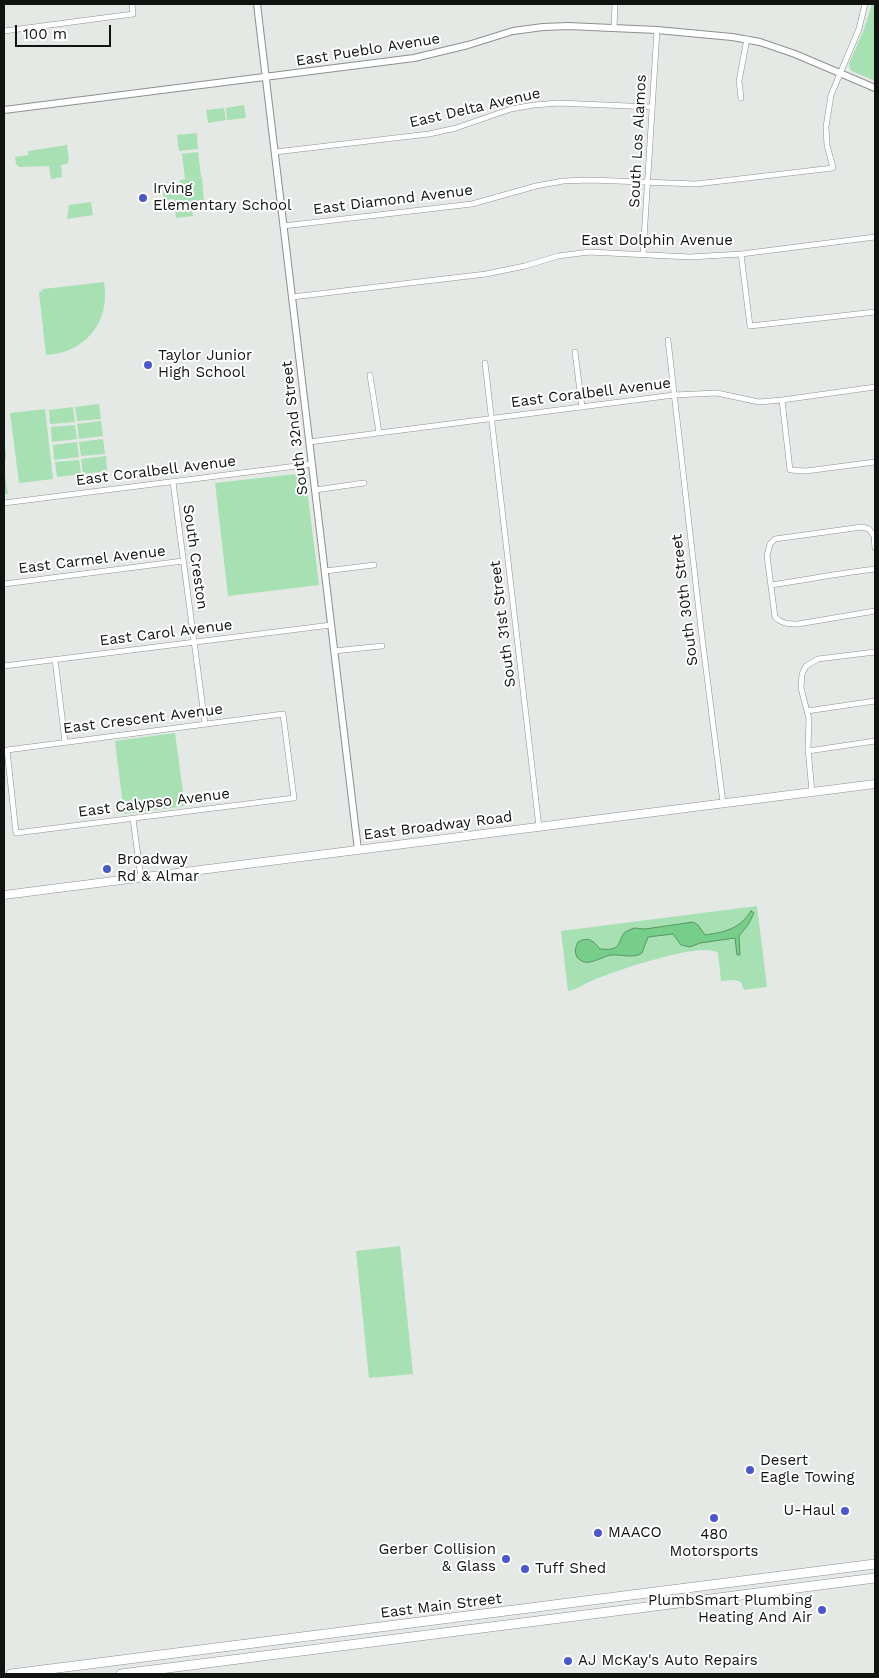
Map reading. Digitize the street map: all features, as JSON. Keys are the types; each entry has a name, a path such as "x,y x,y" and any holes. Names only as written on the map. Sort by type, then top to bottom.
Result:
{"main road":[{"name":"East Broadway Road","path":"4,895 875,784"},
{"name":"East Main Street","path":"11,1674 875,1564"},
{"name":"East Main Street","path":"121,1674 875,1578"},
{"path":"640,1594 642,1608"},
{"path":"257,1643 258,1656"}],"street":[{"path":"4,30 133,14 132,4"},
{"name":"South 32nd Street","path":"257,4 358,850"},
{"path":"614,28 615,4"},
{"path":"840,73 859,29 865,4"},
{"name":"East Pueblo Avenue","path":"4,110 414,58 518,30 568,26 657,30 748,39 789,52 875,88"},
{"name":"South Los Alamos","path":"644,255 657,30"},
{"path":"741,98 739,81 748,39"},
{"name":"East Diamond Avenue","path":"284,226 472,204 536,186 563,181 696,184 833,168 827,144 826,127 831,94 840,73"},
{"name":"East Delta Avenue","path":"275,152 428,134 456,128 511,110 534,105 558,103 652,107"},
{"name":"East Dolphin Avenue","path":"292,297 486,274 525,266 558,256 589,252 690,256 741,254 875,237"},
{"path":"741,254 750,326 875,312"},
{"name":"South 30th Street","path":"668,340 723,803"},
{"path":"575,352 582,407"},
{"name":"South 31st Street","path":"486,363 540,827"},
{"path":"370,375 379,433"},
{"name":"East Coralbell Avenue","path":"309,442 674,394 717,392 759,402 875,387"},
{"path":"782,400 790,470 806,471 875,462"},
{"name":"East Coralbell Avenue","path":"4,503 312,464"},
{"name":"South Creston","path":"172,482 205,724"},
{"path":"316,490 364,483"},
{"path":"875,548 874,536 869,528 862,527 775,539 767,550 775,618 780,622 790,624 875,611"},
{"name":"East Carmel Avenue","path":"4,584 183,561"},
{"path":"325,571 374,564"},
{"path":"771,585 815,579 833,573 875,568"},
{"name":"East Carol Avenue","path":"4,666 331,625"},
{"path":"334,651 382,646"},
{"path":"812,792 808,751 809,719 801,688 802,674 806,666 818,659 875,652"},
{"path":"55,659 65,742"},
{"path":"807,711 875,701"},
{"name":"East Crescent Avenue","path":"16,833 6,750 283,714 294,798"},
{"path":"808,751 875,741"},
{"name":"East Calypso Avenue","path":"16,833 294,798"},
{"path":"133,819 141,878"}],"shaded area":[{"path":"872,4 875,4 875,81 852,71 849,64"},
{"path":"244,105 246,118 227,120 226,108"},
{"path":"224,108 226,120 208,123 206,110"},
{"path":"197,133 198,149 179,151 177,135"},
{"path":"67,145 69,160 67,164 61,165 62,177 51,179 49,166 19,167 16,164 15,157 28,155 28,151"},
{"path":"198,152 201,177 185,179 182,154"},
{"path":"202,177 203,204 192,206 193,216 176,218 174,199 164,200 163,192 181,189 180,180"},
{"path":"91,202 93,215 67,219 69,205"},
{"path":"104,282 105,297 103,310 99,322 92,333 83,342 72,348 60,353 46,355 39,293 43,289"},
{"path":"99,404 101,419 77,421 75,407"},
{"path":"73,407 75,422 50,424 49,410"},
{"path":"45,409 53,479 19,483 10,413"},
{"path":"101,421 103,436 79,439 77,424"},
{"path":"75,425 77,439 52,442 51,427"},
{"path":"4,436 6,455 4,470"},
{"path":"103,439 105,454 81,456 79,442"},
{"path":"77,442 79,457 54,460 53,445"},
{"path":"106,456 107,471 83,474 81,459"},
{"path":"79,460 81,474 57,477 55,462"},
{"path":"4,470 8,494 4,494"},
{"path":"305,473 319,585 228,596 215,483"},
{"path":"175,733 185,806 124,814 115,741"},
{"path":"757,906 767,987 744,990 741,982 734,980 721,981 718,953 711,950 700,950 639,964 603,976 568,991 561,931"},
{"path":"751,911 754,913 748,925 739,936 740,955 737,955 735,938 700,943 690,947 681,945 673,934 648,937 642,953 635,956 611,955 589,962 585,962 577,957 576,947 578,942 585,939 593,942 600,949 612,949 617,946 625,932 634,928 645,929 693,922 698,925 705,935 719,933 737,926"},
{"path":"400,1246 413,1374 369,1378 356,1251"}],"place":[{"name":"Irving Elementary School","path":"143,198"},
{"name":"Taylor Junior High School","path":"148,365"},
{"name":"Broadway Rd & Almar","path":"107,869"},
{"name":"Desert Eagle Towing","path":"750,1470"},
{"name":"U-Haul","path":"845,1511"},
{"name":"480 Motorsports","path":"714,1518"},
{"name":"MAACO","path":"598,1533"},
{"name":"Gerber Collision & Glass","path":"506,1559"},
{"name":"Tuff Shed","path":"525,1569"},
{"name":"PlumbSmart Plumbing Heating And Air","path":"822,1610"},
{"name":"AJ McKay's Auto Repairs","path":"568,1661"}]}
